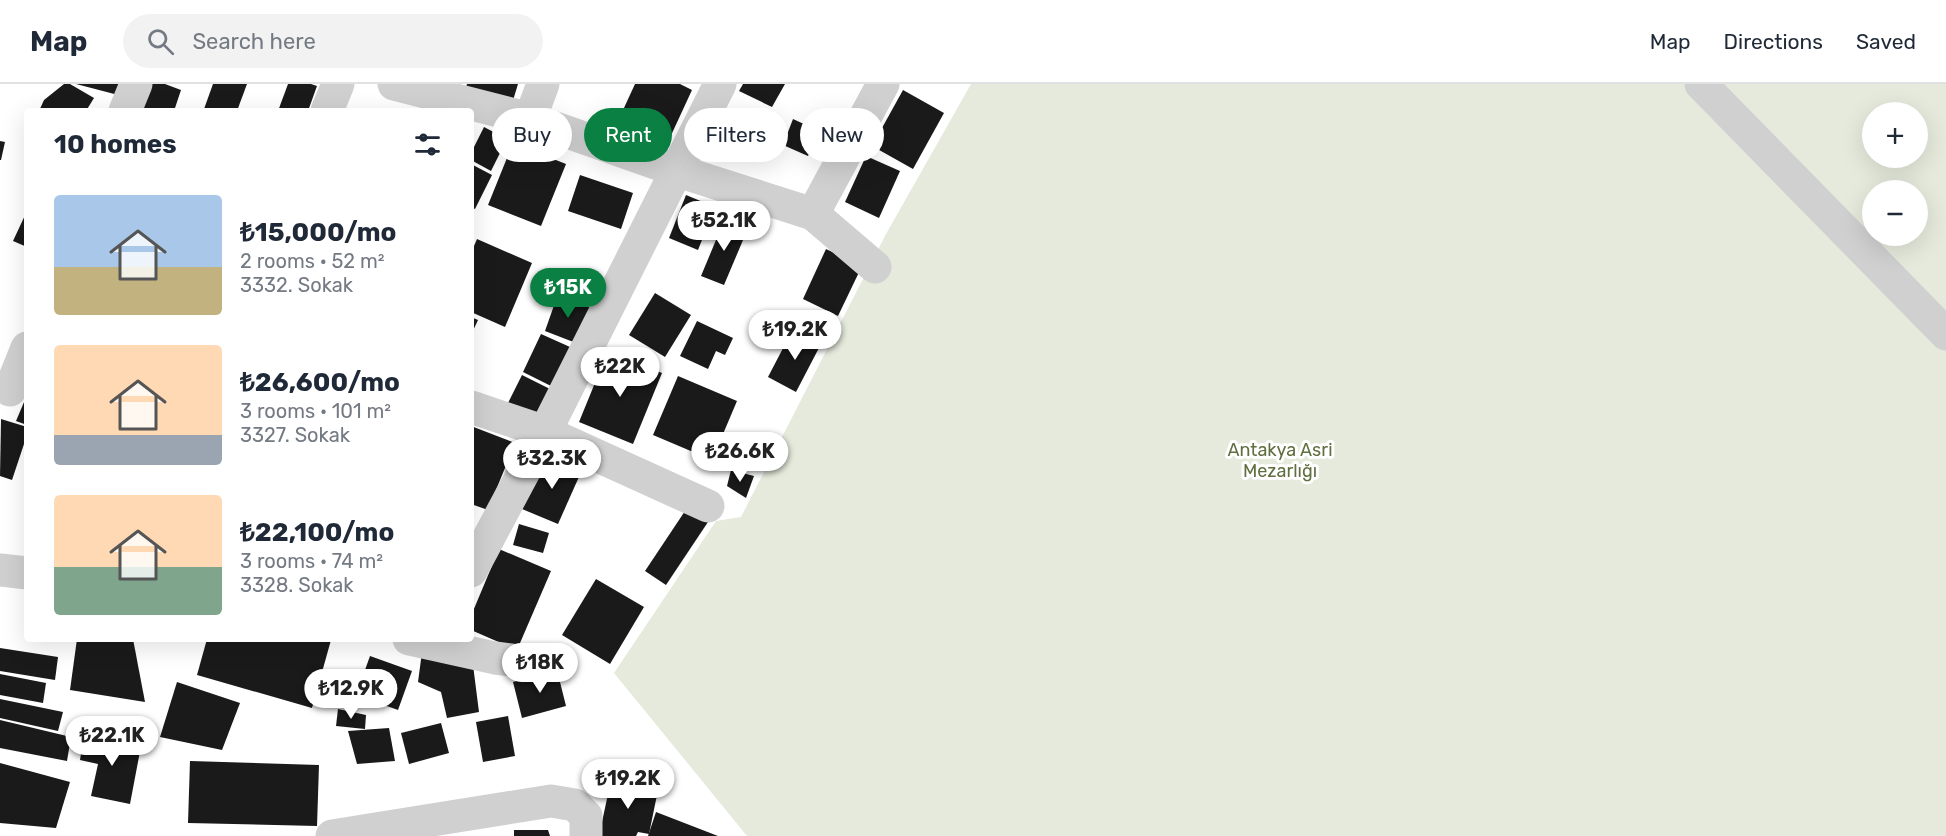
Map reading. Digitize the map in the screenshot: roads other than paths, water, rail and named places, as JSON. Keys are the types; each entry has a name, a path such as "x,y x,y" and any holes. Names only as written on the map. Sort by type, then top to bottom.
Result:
{"street":[{"path":"126,108 136,84"},
{"path":"328,108 338,84"},
{"path":"394,84 492,109"},
{"path":"534,108 543,84"},
{"path":"474,565 545,432 720,84"},
{"path":"813,214 883,84"},
{"path":"1701,84 1946,334"},
{"path":"572,134 678,171 813,214 875,267"},
{"path":"10,390 24,355"},
{"path":"474,408 545,432 708,506"},
{"path":"429,642 495,658 536,663"},
{"path":"332,836 390,832 550,801 575,805 586,816 586,836"}],"park label":[{"name":"Antakya Asri Mezarlığı","path":"1280,460"}]}
